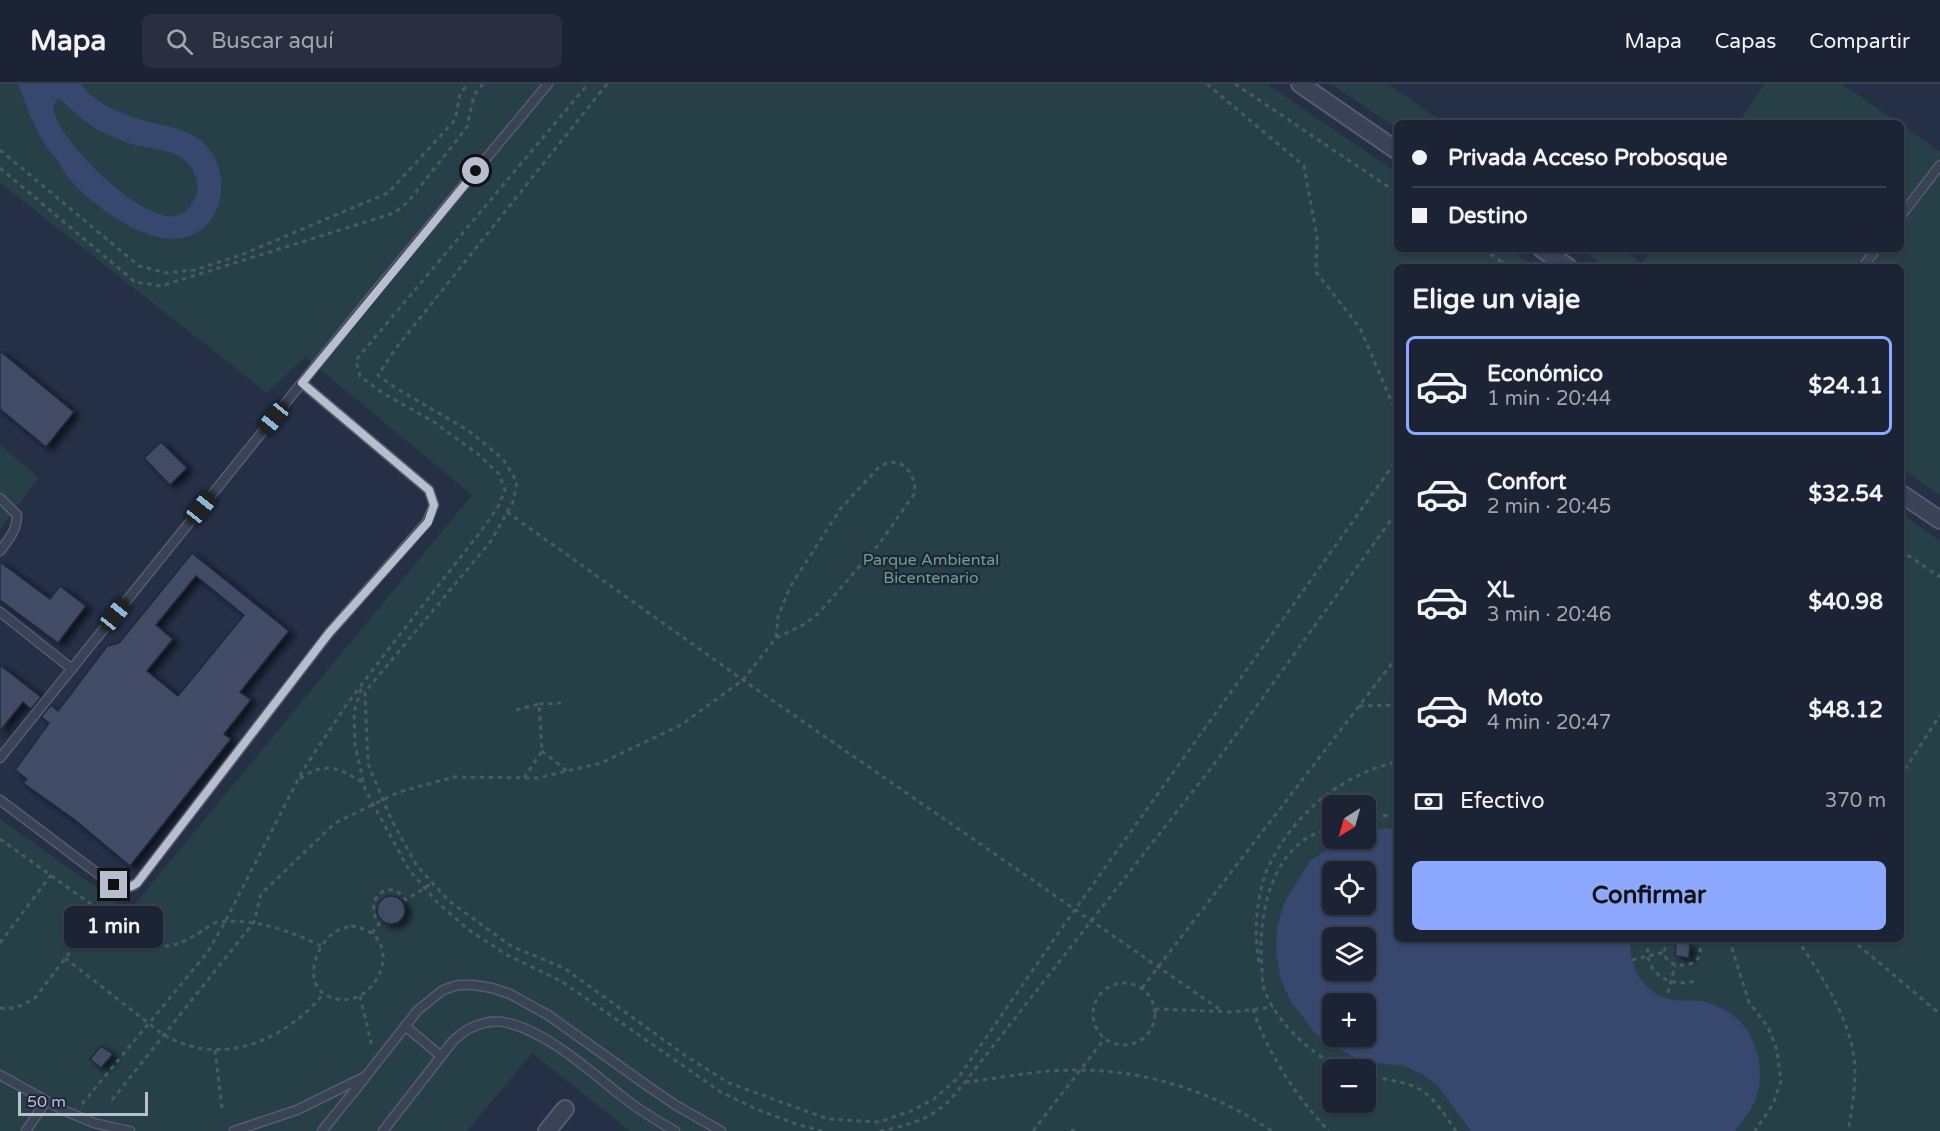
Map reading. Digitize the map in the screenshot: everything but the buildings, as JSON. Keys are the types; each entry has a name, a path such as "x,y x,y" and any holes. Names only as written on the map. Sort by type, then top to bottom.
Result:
{"street":[{"path":"1300,84 1394,149"},
{"path":"1546,252 1564,264"},
{"path":"1904,497 1940,520"},
{"path":"548,1131 565,1109"}],"lane":[{"path":"0,758 374,293 548,84"},
{"path":"1904,212 1940,165"},
{"path":"0,800 114,885 124,888 131,887 137,883 329,633 428,522 434,505 429,490 302,383"},
{"path":"0,498 17,515 14,531 0,551"},
{"path":"0,612 72,669"},
{"path":"322,1131 418,1010 443,990 458,985 474,985 510,994 548,1015 649,1088 721,1131"},
{"path":"383,1131 441,1056 463,1032 474,1025 489,1022 507,1023 540,1036 629,1101 675,1131"},
{"path":"405,1026 441,1056"},
{"path":"0,1075 46,1101 94,1123 130,1131"},
{"path":"234,1131 297,1110 366,1076"},
{"path":"26,1129 46,1101"}],"path":[{"path":"0,150 139,266 167,273 194,270 242,255 388,193 455,120 460,94 468,84"},
{"path":"0,168 135,282 161,286 394,213 408,202 467,127 474,95 483,84"},
{"path":"74,1114 203,958 225,922 303,770 362,685 498,507 505,490 499,474 479,455 434,422 381,392 360,376 356,360 588,84"},
{"path":"607,84 396,348 378,375 469,431 503,459 517,482 513,502 491,541 366,692 368,764 391,819 417,866 449,901 511,946 564,968 686,1056 729,1083 828,1119 879,1122 911,1111 934,1099 958,1078 1394,464"},
{"path":"1208,84 1304,166 1317,237 1316,272 1360,328 1394,407"},
{"path":"1235,84 1394,191"},
{"path":"1488,252 1505,264"},
{"path":"1498,259 1502,264"},
{"path":"112,1100 254,922 261,894 335,824 399,792 454,777 538,778 601,763 681,725 743,680 776,638 806,624 819,613 879,544 914,494 915,483 909,471 900,463 889,462 879,467 841,508 790,587 778,617 776,638"},
{"path":"507,512 743,680 1222,1011"},
{"path":"880,1131 919,1120 942,1107 965,1082 1222,754 1394,516"},
{"path":"1904,553 1940,577"},
{"path":"1142,988 1394,661"},
{"path":"362,685 354,712 355,745 365,789 409,870 438,903 470,930 507,955 561,981 721,1092 756,1110 822,1131"},
{"path":"516,710 539,704 561,703"},
{"path":"524,778 542,752 539,704"},
{"path":"1359,706 1394,705"},
{"path":"1904,771 1940,715"},
{"path":"542,752 567,771"},
{"path":"1326,1059 1304,1044 1277,1013 1263,985 1256,940 1258,905 1265,873 1282,842 1299,819 1317,802 1345,782 1375,767 1394,762"},
{"path":"298,781 309,772 327,767 340,769 364,783"},
{"path":"1376,816 1394,815"},
{"path":"1263,985 1260,948 1263,913 1273,882 1287,857 1307,838 1322,832"},
{"path":"0,839 141,940 158,947 183,942 216,922 254,922 272,926 321,946"},
{"path":"0,944 51,875"},
{"path":"372,933 379,924 374,916 373,908 380,892 387,890 396,892 406,900 432,883"},
{"path":"0,1008 21,1006 35,998 101,911"},
{"path":"351,926 363,927 379,941 384,951 384,964 370,988 360,996 336,999 323,994 316,984 314,974 316,956 321,946 341,929 351,926"},
{"path":"1649,942 1648,956 1658,974 1671,982 1685,984 1695,981"},
{"path":"1667,942 1665,952 1670,962 1686,966 1696,960 1700,949 1697,942"},
{"path":"1730,942 1749,1002 1768,1027 1777,1050 1781,1081 1773,1104 1755,1131"},
{"path":"1799,942 1835,1000 1847,1030 1855,1068 1853,1105 1848,1131"},
{"path":"1853,942 1940,1014"},
{"path":"1632,960 1665,952"},
{"path":"65,958 170,1039 195,1048 242,1048 261,1042 296,1020 323,994"},
{"path":"1668,993 1675,965"},
{"path":"1122,983 1142,988 1149,995 1155,1009 1154,1023 1149,1032 1133,1044 1114,1043 1105,1038 1094,1021 1093,1010 1096,1000 1103,991 1122,983"},
{"path":"360,996 376,1063"},
{"path":"1155,1009 1222,1011 1273,1007"},
{"path":"1253,1009 1259,1028 1274,1058 1329,1131"},
{"path":"1033,1131 1105,1038"},
{"path":"215,1049 222,1108"},
{"path":"965,1082 1051,1071 1110,1071 1145,1076 1180,1085 1249,1115 1272,1131"},
{"path":"1376,1077 1420,1089 1432,1100 1456,1131"}],"green space":[{"name":"Parque Ambiental Bicentenario","path":"0,84 1267,84 1394,171 1394,252 1514,252 1532,264 1394,264 1394,942 1904,942 1904,515 1940,541 1940,1131 630,1131 532,1053 467,1131 0,1131 0,819 129,911 472,495 305,357 267,393 0,183"},
{"path":"1331,84 1388,84 1440,120 1394,120 1394,127"},
{"path":"1764,84 1842,84 1895,120 1740,120"},
{"path":"1904,126 1940,152 1940,496 1904,470 1904,264 1602,264 1584,252 1626,252 1642,263 1650,252 1904,252"},
{"path":"0,445 39,478 1,528 0,528"}],"water":[{"path":"18,84 81,84 100,101 123,114 189,133 198,138 212,153 219,169 220,201 214,216 204,227 191,235 176,239 145,233 108,213 85,195 67,176 42,139","holes":["57,99 102,132 128,143 171,153 186,161 192,168 197,184 197,194 190,207 177,215 166,216 138,204 122,193 81,154 60,126 53,108"]},
{"path":"1394,829 1394,942 1630,942 1635,968 1644,984 1651,990 1673,1000 1706,1002 1723,1009 1743,1025 1751,1036 1759,1062 1759,1088 1755,1101 1735,1131 1471,1131 1438,1086 1422,1074 1404,1066 1376,1063 1376,1059 1358,1059 1336,1047 1376,1047 1376,993 1322,993 1322,1038 1314,1032 1290,1000 1281,980 1276,953 1277,928 1285,901 1310,861 1327,849 1376,849 1376,830"}],"route":[{"path":"114,885 124,888 137,883 329,633 428,522 434,505 429,490 302,383 476,171"}]}
